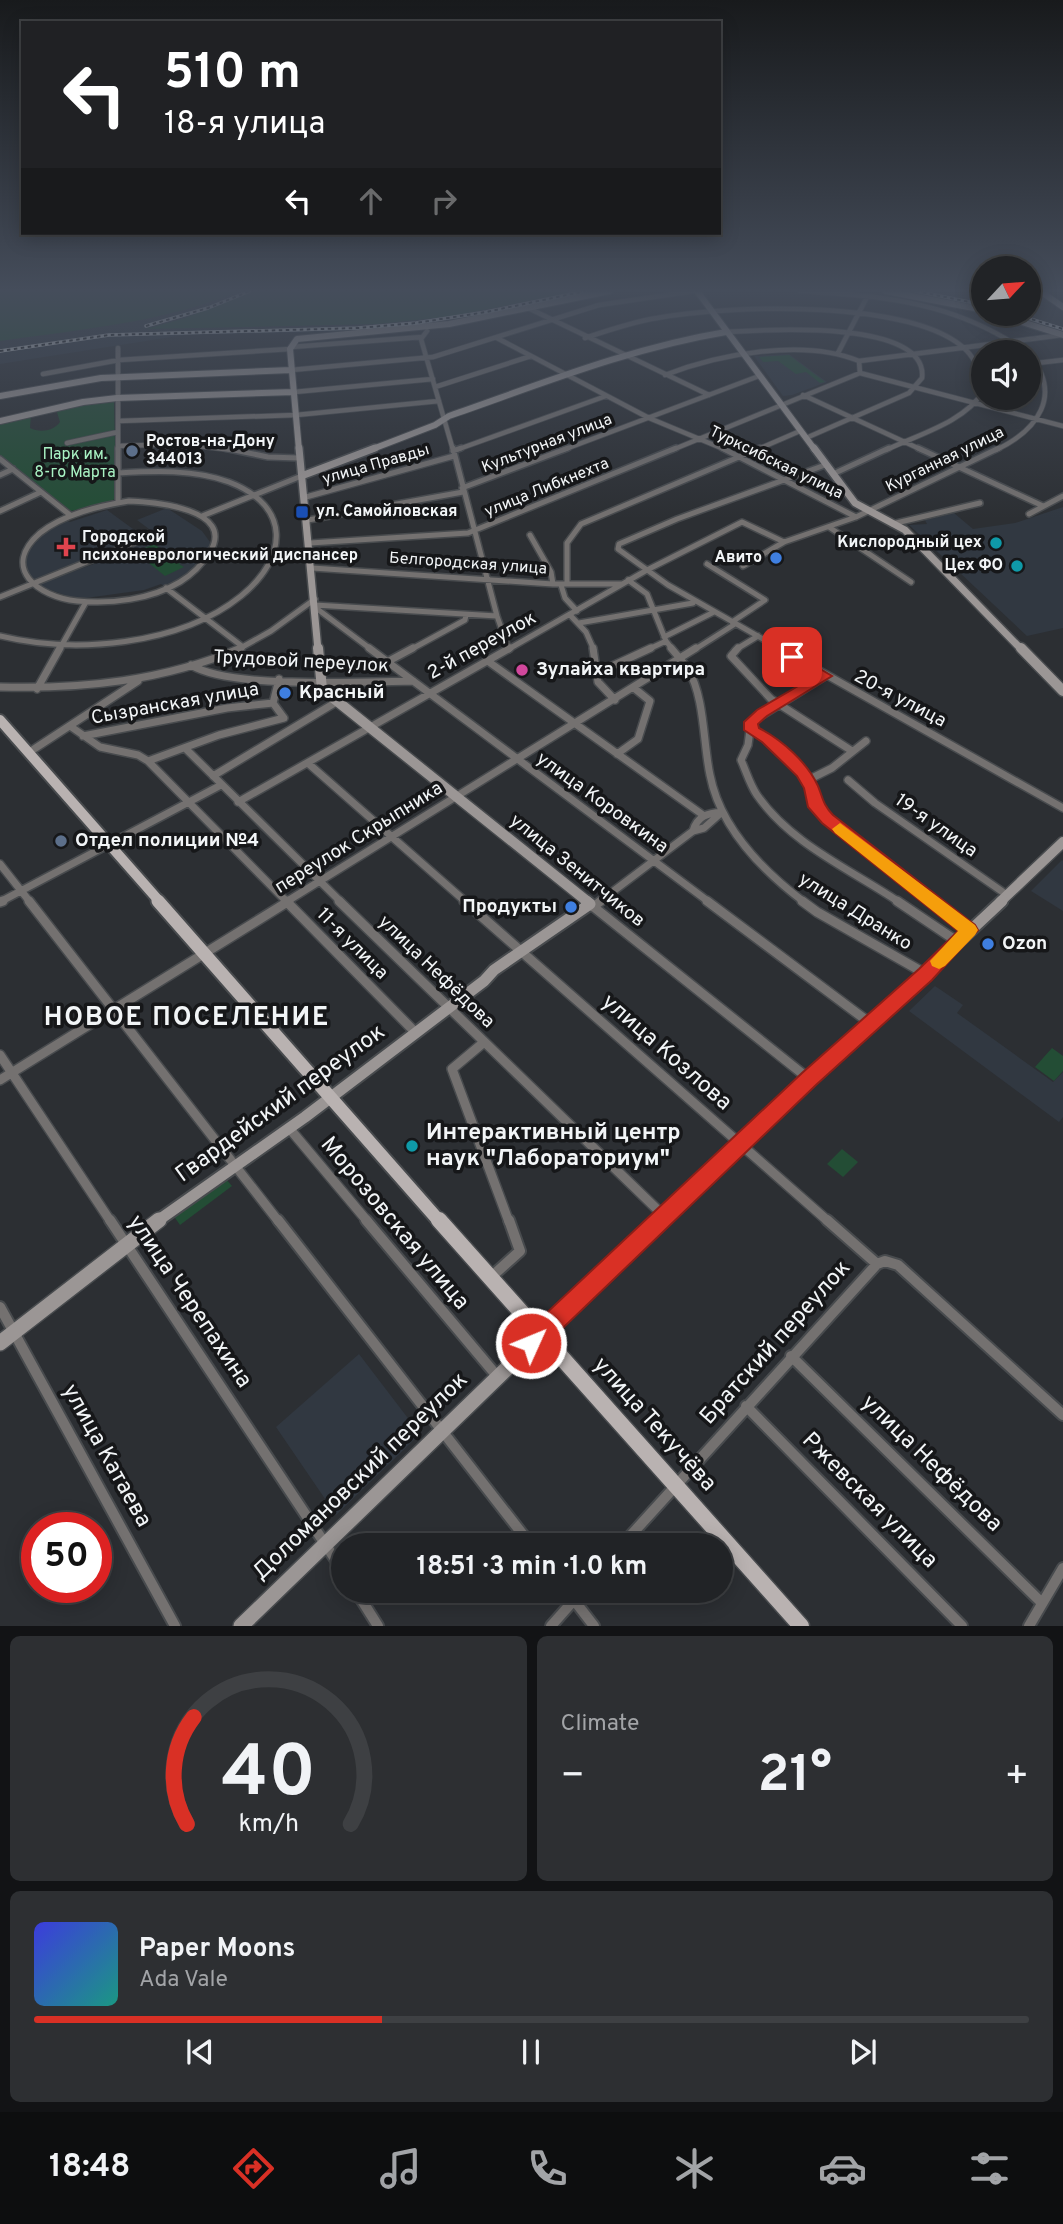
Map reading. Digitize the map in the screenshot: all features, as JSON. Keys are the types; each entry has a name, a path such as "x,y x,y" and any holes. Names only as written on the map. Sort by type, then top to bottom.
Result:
{"main road":[{"name":"улица Текучёва","path":"3,728 205,952 490,1279 542,1333 801,1626"}],"street":[{"path":"43,374 82,367"},
{"path":"118,502 119,367"},
{"path":"291,367 299,458 304,475 322,685"},
{"path":"0,396 74,381 118,376 326,367"},
{"path":"429,367 497,616 509,650"},
{"path":"435,387 497,367"},
{"name":"Турксибская улица","path":"552,367 649,418 741,456 856,517"},
{"path":"202,516 435,425 445,418 591,367"},
{"path":"647,367 709,395"},
{"path":"665,375 688,367"},
{"path":"752,367 855,503 905,530 1063,691"},
{"path":"859,367 860,373 971,401"},
{"path":"560,584 566,544 571,530 741,456 852,418 917,387 922,380 923,372 920,367"},
{"path":"1040,419 1048,403 1049,390 1041,372"},
{"name":"улица Либкнехта","path":"310,543 474,531 860,373"},
{"name":"Культурная улица","path":"308,520 462,490 759,376"},
{"path":"0,421 117,397 294,392 433,379"},
{"path":"803,395 1043,506"},
{"name":"улица Правды","path":"306,497 453,454 606,396"},
{"path":"118,421 296,415 439,401"},
{"path":"833,474 955,418 971,407"},
{"path":"1005,410 1063,426"},
{"name":"Курганная улица","path":"743,566 785,542 856,517 1010,443 1040,419"},
{"path":"68,443 118,432"},
{"path":"118,446 197,444 277,460 299,458"},
{"path":"0,459 70,515"},
{"path":"787,479 825,464"},
{"path":"0,475 13,470"},
{"path":"0,636 34,644 61,646 136,638 204,617 246,592 272,561 278,544 278,529 272,513 254,496 226,482 206,476 162,471 118,473"},
{"name":"20-я улица","path":"787,479 677,519 618,547 646,570 714,612 1063,808"},
{"path":"0,511 41,492"},
{"path":"1029,514 1063,496"},
{"path":"145,500 175,504 202,516 213,530 215,541 212,551 197,570 166,588 128,599 86,602 48,595 30,584 21,569 25,549 43,530 70,515 118,502 145,500"},
{"path":"892,524 981,503"},
{"name":"2-й переулок","path":"238,802 309,764 429,693 489,662 646,570 742,522 785,542"},
{"path":"829,527 911,582"},
{"path":"0,597 153,535"},
{"path":"530,536 560,584 565,598 577,611"},
{"name":"переулок Скрыпника","path":"0,1080 615,700 765,600 708,564"},
{"name":"Белгородская улица","path":"312,568 560,584 625,582"},
{"name":"улица Дранко","path":"625,582 647,594 665,639 689,671 695,690 710,778 722,812 775,879 792,893 817,912 874,942 926,974"},
{"path":"166,588 243,647"},
{"path":"37,689 86,602"},
{"path":"579,623 693,603"},
{"path":"0,687 37,689 107,685 191,665 243,647 315,604 497,616"},
{"name":"улица Коровкина","path":"315,604 387,662 870,1023"},
{"path":"599,672 714,612"},
{"path":"387,662 465,620 466,615"},
{"path":"570,615 592,642 600,688 615,700"},
{"path":"758,636 733,650 731,656 765,693 779,704 852,751"},
{"path":"489,662 703,815 722,812"},
{"name":"Трудовой переулок","path":"191,665 204,673 224,677 279,679 322,685 413,681"},
{"path":"825,676 751,722 748,745 741,760 755,793 772,816 809,846 872,884 958,942"},
{"path":"28,753 144,677"},
{"path":"70,726 100,747 138,755 148,761 219,735 284,718 273,703 279,679"},
{"name":"улица Зенитчиков","path":"322,685 370,727 809,1079"},
{"path":"617,754 638,739 650,701 634,688"},
{"path":"213,776 338,701"},
{"name":"Сызранская улица","path":"83,736 227,708 273,703"},
{"path":"751,730 767,738 808,780 816,807 827,819 969,930"},
{"path":"808,780 832,768 866,741"},
{"name":"улица Нефёдова","path":"186,749 447,1008 665,1217"},
{"name":"11-я улица","path":"148,761 415,1032"},
{"name":"улица Козлова","path":"309,764 877,1264 885,1261 898,1265 1063,1415"},
{"name":"19-я улица","path":"848,780 875,803 1007,895"},
{"path":"0,902 222,785"},
{"name":"Гвардейский переулок","path":"0,1343 125,1244 289,1128 484,981 494,970 655,861 693,831 704,828 722,812"},
{"name":"Гвардейский переулок","path":"693,831 697,820 703,815"},
{"name":"Доломановский переулок","path":"241,1626 542,1333 809,1079 926,974 1063,842"},
{"path":"0,864 522,1533"},
{"path":"483,1043 452,1069 520,1251 490,1279"},
{"name":"улица Черепахина","path":"0,1055 331,1553"},
{"name":"Морозовская улица","path":"289,1128 497,1376"},
{"name":"Братский переулок","path":"633,1533 877,1264"},
{"name":"улица Катаева","path":"0,1307 175,1626"},
{"name":"улица Нефёдова","path":"791,1356 1042,1603"},
{"name":"Ржевская улица","path":"746,1406 962,1626"},
{"path":"1029,1626 1063,1568"},
{"path":"364,1603 379,1626"},
{"path":"551,1626 568,1603"},
{"path":"580,1603 594,1626"}],"shaded area":[{"path":"762,367 806,367 827,382 792,395 783,396"},
{"path":"1063,507 1063,628 1027,636 909,525 927,524 925,520 954,513 973,529 1015,523"},
{"path":"167,508 202,531 210,542 209,551 195,569 183,577 164,586 161,584 144,590 86,598 67,596 37,585 115,556 118,552 157,535 137,520"},
{"name":"Городской психоневрологический диспансер","path":"107,510 144,537 34,581 28,578 24,565 29,551 42,535 66,520 70,522"},
{"path":"1063,861 1063,911 1031,891"},
{"path":"935,986 963,1005 957,1013 1053,1082 1063,1072 1063,1117 1059,1122 909,1011"},
{"path":"359,1354 420,1434 336,1515 276,1427"}],"green space":[{"path":"786,367 805,367 825,382 820,383 806,372 796,374"},
{"name":"Парк им. 8-го Марта","path":"114,400 116,497 111,502 71,511 0,456 0,422 31,415 30,428 46,430 60,422 56,409"},
{"path":"154,544 181,562 179,564 184,567 165,576 135,552"},
{"path":"1052,1048 1063,1056 1063,1071 1054,1081 1035,1067"},
{"path":"842,1149 858,1162 843,1177 827,1164"},
{"path":"225,1178 232,1186 180,1225 173,1215"}],"slow traffic":[{"path":"840,829 969,930 939,961"}],"place":[{"name":"Ростов-на-Дону 344013","path":"132,451"},
{"name":"ул. Самойловская","path":"302,512"},
{"name":"Кислородный цех","path":"996,543"},
{"name":"Городской психоневрологический диспансер","path":"66,547"},
{"name":"Авито","path":"776,558"},
{"name":"Цех ФО","path":"1017,566"},
{"name":"Зулайха квартира","path":"522,670"},
{"name":"Красный","path":"285,693"},
{"name":"Отдел полиции №4","path":"61,841"},
{"name":"Продукты","path":"571,907"},
{"name":"Ozon","path":"988,944"},
{"name":"Интерактивный центр наук \"Лабораториум\"","path":"412,1146"}],"district":[{"name":"НОВОЕ ПОСЕЛЕНИЕ","path":"187,1018"}],"route":[{"path":"531,1343 809,1079 926,974 969,930 827,819 816,807 808,780 803,773 767,738 751,730 751,722 762,713 825,676 792,657"}]}
